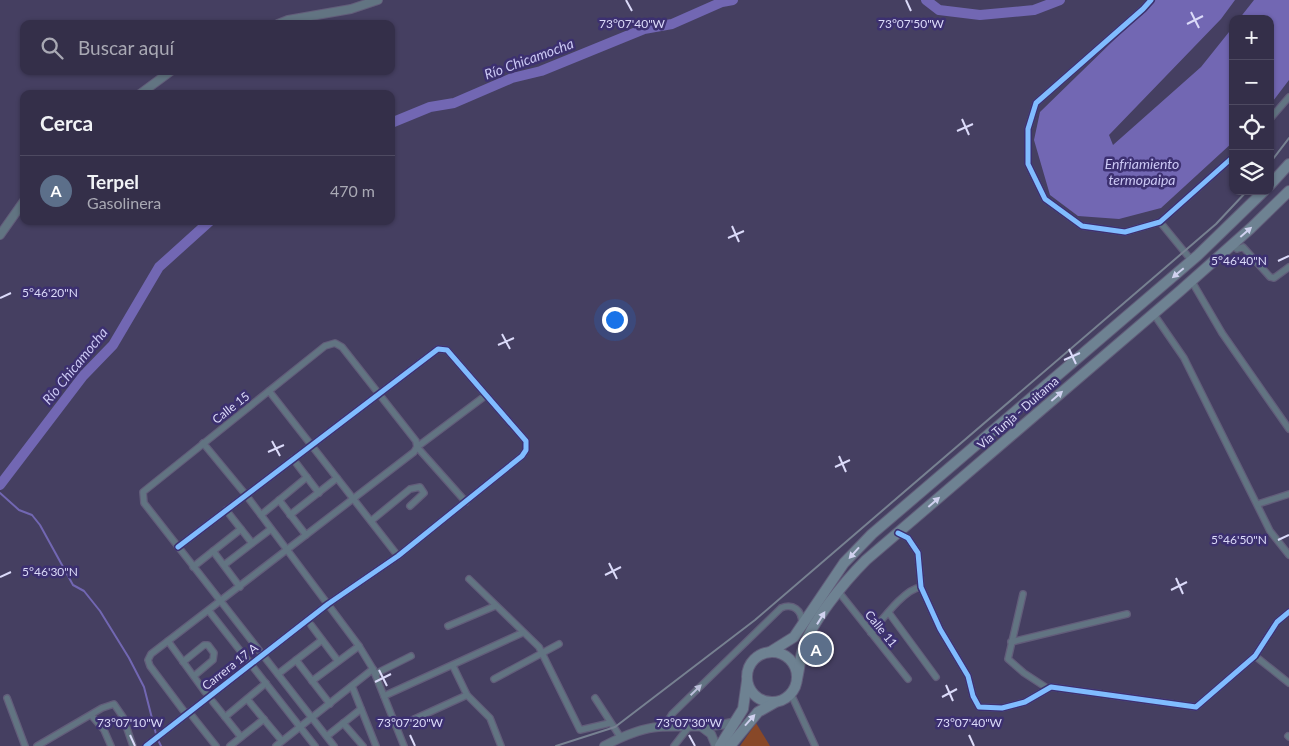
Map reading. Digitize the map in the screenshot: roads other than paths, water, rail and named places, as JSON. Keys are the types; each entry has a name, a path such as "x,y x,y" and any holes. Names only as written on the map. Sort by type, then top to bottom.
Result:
{"highway":[{"path":"1274,181 1289,164"},
{"name":"Vía Tunja - Duitama","path":"797,679 806,643 838,591 866,560 1191,280 1289,191"},
{"name":"Vía Tunja - Duitama","path":"770,652 787,643 844,563 872,534 1192,260 1260,195"},
{"path":"718,746 737,721 743,709 750,664 762,654 770,652 781,653 790,659 796,668 797,679 791,694 758,712 730,746"},
{"path":"747,680 750,690 758,698 767,702 778,702"}],"street":[{"path":"288,20 352,9 378,0"},
{"path":"1151,0 1036,102 1028,129 1028,164 1045,199 1082,226 1125,232 1160,222 1229,161"},
{"path":"145,90 166,75"},
{"path":"1274,114 1289,97"},
{"path":"1278,202 1289,196"},
{"path":"0,235 20,208"},
{"path":"1160,222 1192,260"},
{"path":"1232,244 1236,248 1243,247 1270,278 1274,278 1289,267"},
{"path":"1191,280 1222,333 1289,429"},
{"path":"1153,313 1184,358 1270,531 1289,556"},
{"name":"Calle 15","path":"178,547 144,503 142,494 144,489 325,346 336,343 342,347 378,394"},
{"name":"Carrera 17 A","path":"146,746 328,604 398,556 522,456 526,450 526,441 444,348 438,349 378,394"},
{"path":"269,390 398,556"},
{"path":"216,746 149,663 151,654 221,602 414,452 416,441 378,394 178,547 193,567 221,602 263,654 334,746"},
{"path":"416,447 485,396"},
{"path":"203,443 246,495 359,646 374,672 404,746"},
{"path":"416,447 466,502"},
{"path":"293,459 318,492"},
{"path":"260,514 307,477"},
{"path":"290,515 337,478"},
{"path":"371,521 410,489 420,487 424,492 423,496 410,506"},
{"path":"1258,504 1289,494"},
{"path":"279,500 306,535"},
{"path":"226,510 252,543"},
{"path":"193,567 241,529"},
{"path":"224,565 271,529"},
{"path":"898,533 908,538 918,553 921,587 940,629 968,676 973,696 979,707 1010,706 1025,702 1047,688 1054,687 1196,707 1255,656 1278,622 1289,612"},
{"path":"213,551 240,587"},
{"path":"469,579 522,633 539,647 580,730 610,723"},
{"path":"870,633 913,589 921,587"},
{"name":"Calle 11","path":"838,591 908,679"},
{"path":"1023,594 1008,655 1010,661 1047,688"},
{"path":"448,626 495,606"},
{"path":"664,727 672,714 781,608 789,606 798,609 802,617 802,623"},
{"path":"209,610 314,746"},
{"path":"889,613 936,677"},
{"path":"1011,642 1127,614"},
{"path":"311,625 338,661"},
{"path":"384,696 454,666 522,633"},
{"path":"278,674 322,640"},
{"path":"168,641 205,692"},
{"path":"494,678 559,644"},
{"path":"183,662 204,645 208,645 214,653 213,660 194,676"},
{"path":"312,681 359,646"},
{"path":"276,746 352,686 374,672 411,656"},
{"path":"1255,656 1289,682"},
{"path":"296,660 330,704"},
{"path":"454,666 467,695 490,718 501,746"},
{"path":"225,717 266,683"},
{"path":"352,686 376,746"},
{"path":"791,694 815,746"},
{"path":"397,727 467,695"},
{"path":"7,698 25,746"},
{"path":"595,698 621,738"},
{"path":"248,699 282,741"},
{"path":"212,702 241,737"},
{"path":"37,746 90,715 114,704 123,717 132,746"},
{"path":"327,736 362,709"},
{"path":"90,715 104,730 111,746"},
{"path":"230,746 264,719"},
{"path":"604,746 641,729 664,727 703,728 737,721"},
{"path":"343,723 363,746"},
{"path":"674,746 688,728"},
{"path":"703,728 711,734 718,746"}],"water":[{"name":"Enfriamiento termopaipa","path":"1155,0 1235,0 1221,19 1109,135 1113,145 1201,67 1229,32 1229,146 1161,208 1119,219 1078,216 1050,195 1034,140 1040,112"},
{"path":"1254,0 1289,0 1289,80 1274,100 1274,15 1242,15"}],"waterway":[{"name":"Río Chicamocha","path":"395,121 430,107 454,103 512,78 541,71 644,29 672,24 722,2 733,0"},
{"name":"Río Chicamocha","path":"926,0 939,10 980,15 1034,10 1060,0"},
{"name":"Río Chicamocha","path":"0,485 83,376 113,345 159,267 206,225"},
{"path":"0,493 19,510 32,515 40,525 73,585 84,591 100,611 129,658 144,687 156,734"},
{"path":"158,740 161,746"}],"railway":[{"path":"1274,158 1289,138"},
{"path":"556,746 615,727 755,620 1216,224 1243,195"}],"place":[{"name":"Terpel","path":"816,649"}]}
